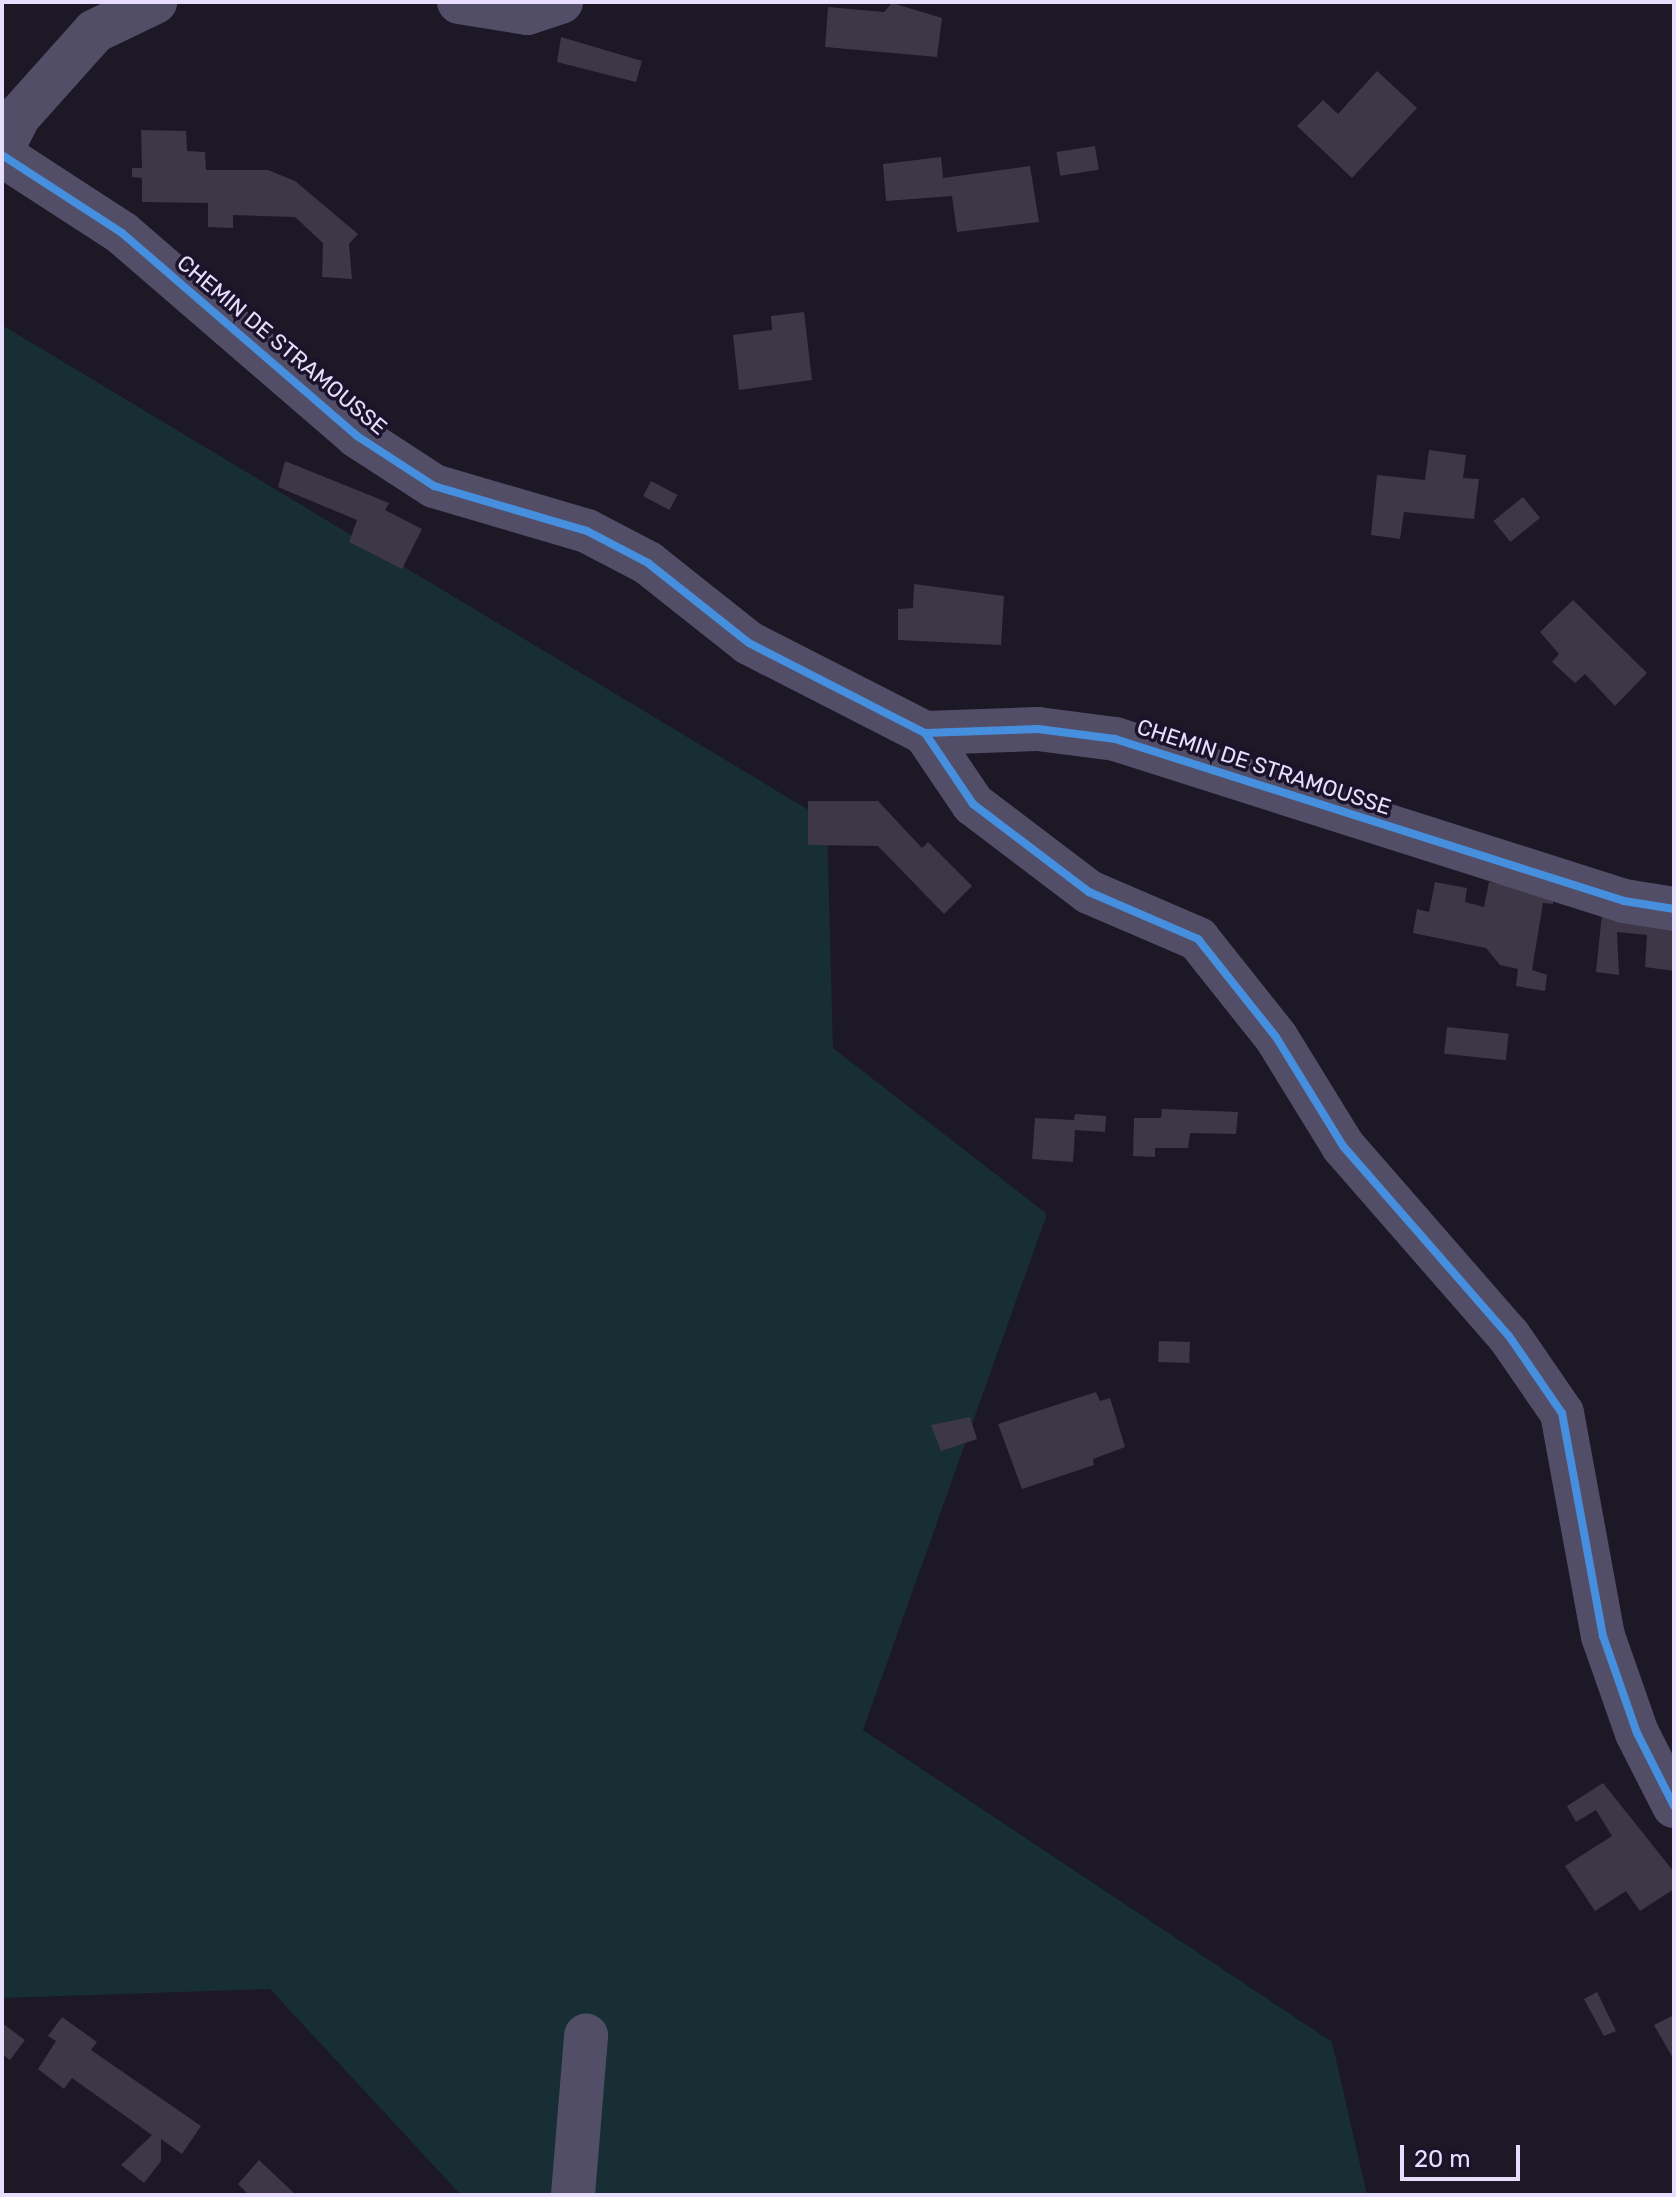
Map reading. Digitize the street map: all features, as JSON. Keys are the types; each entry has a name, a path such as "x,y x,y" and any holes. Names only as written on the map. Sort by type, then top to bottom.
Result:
{"street":[{"path":"2,149 18,117 95,31 155,2"},
{"path":"459,2 527,13 561,2"},
{"name":"CHEMIN DE STRAMOUSSE","path":"2,155 122,233 357,436 434,486 587,531 648,563 749,643 925,733 1038,729 1115,739 1624,901 1674,909"},
{"path":"925,733 973,804 1089,892 1198,939 1276,1037 1343,1146 1509,1336 1562,1413 1603,1636 1637,1733 1674,1806"},
{"path":"573,2195 571,2161 586,2036"}],"green space":[{"path":"2,325 827,821 833,1048 1047,1214 863,1730 1332,2042 1367,2195 461,2195 270,1989 2,1998"}],"building":[{"path":"892,3 942,18 937,57 825,47 828,7 884,12"},
{"path":"561,37 642,61 636,82 557,62"},
{"path":"1377,71 1417,108 1352,178 1297,126 1323,100 1338,114"},
{"path":"141,130 186,131 187,151 205,152 206,170 268,170 295,181 358,234 349,244 352,279 322,277 323,243 295,217 233,215 233,228 208,227 208,203 142,202 142,178 132,177 132,168 142,168"},
{"path":"1095,146 1099,170 1060,176 1056,152"},
{"path":"941,157 943,178 1030,166 1039,222 957,232 952,196 886,201 883,164"},
{"path":"804,312 812,380 739,390 733,335 772,330 771,316"},
{"path":"1429,450 1466,455 1463,478 1479,479 1474,519 1404,512 1400,539 1371,535 1377,475 1425,480"},
{"path":"285,461 389,503 385,510 422,529 402,569 349,542 357,520 278,487"},
{"path":"651,481 677,495 670,510 643,496"},
{"path":"1523,497 1540,518 1510,542 1493,521"},
{"path":"914,584 1004,596 1001,645 898,640 898,609 913,608"},
{"path":"1573,600 1647,673 1615,706 1585,674 1575,683 1552,662 1559,654 1540,632"},
{"path":"808,801 878,801 922,848 928,842 972,886 944,914 878,846 808,845"},
{"path":"1555,880 1553,904 1543,903 1532,970 1547,975 1545,991 1516,986 1518,969 1500,965 1486,948 1413,933 1417,909 1429,912 1435,882 1467,888 1465,902 1484,907 1489,882 1516,886"},
{"path":"1603,904 1674,911 1674,971 1645,967 1647,935 1617,932 1619,975 1596,972"},
{"path":"1447,1027 1509,1033 1506,1060 1444,1054"},
{"path":"1162,1109 1238,1112 1236,1134 1190,1133 1188,1148 1155,1148 1155,1157 1133,1156 1134,1118 1161,1118"},
{"path":"1075,1114 1106,1116 1105,1132 1075,1130 1073,1162 1032,1159 1035,1118 1074,1120"},
{"path":"1159,1341 1190,1342 1189,1363 1158,1362"},
{"path":"1096,1392 1100,1401 1110,1398 1125,1447 1093,1459 1094,1465 1022,1489 998,1424"},
{"path":"970,1417 977,1439 941,1451 931,1425"},
{"path":"1603,1783 1674,1872 1674,1889 1640,1911 1626,1891 1595,1911 1565,1866 1612,1836 1596,1810 1576,1822 1567,1806"},
{"path":"1597,1992 1616,2031 1604,2036 1584,1999"},
{"path":"1674,2015 1674,2060 1654,2025"},
{"path":"62,2017 97,2042 91,2050 201,2126 182,2154 161,2139 161,2161 144,2183 121,2165 152,2135 72,2078 64,2089 38,2069 56,2041 48,2036"},
{"path":"2,2023 25,2040 10,2060 2,2054"},
{"path":"259,2160 296,2195 249,2195 238,2184"}],"cycle path":[{"path":"2,155 122,233 357,436 434,486 587,531 648,563 749,643 925,733 1038,729 1115,739 1624,901 1674,909"},
{"path":"925,733 973,804 1089,892 1198,939 1276,1037 1343,1146 1509,1336 1562,1413 1603,1636 1637,1733 1674,1806"}]}
